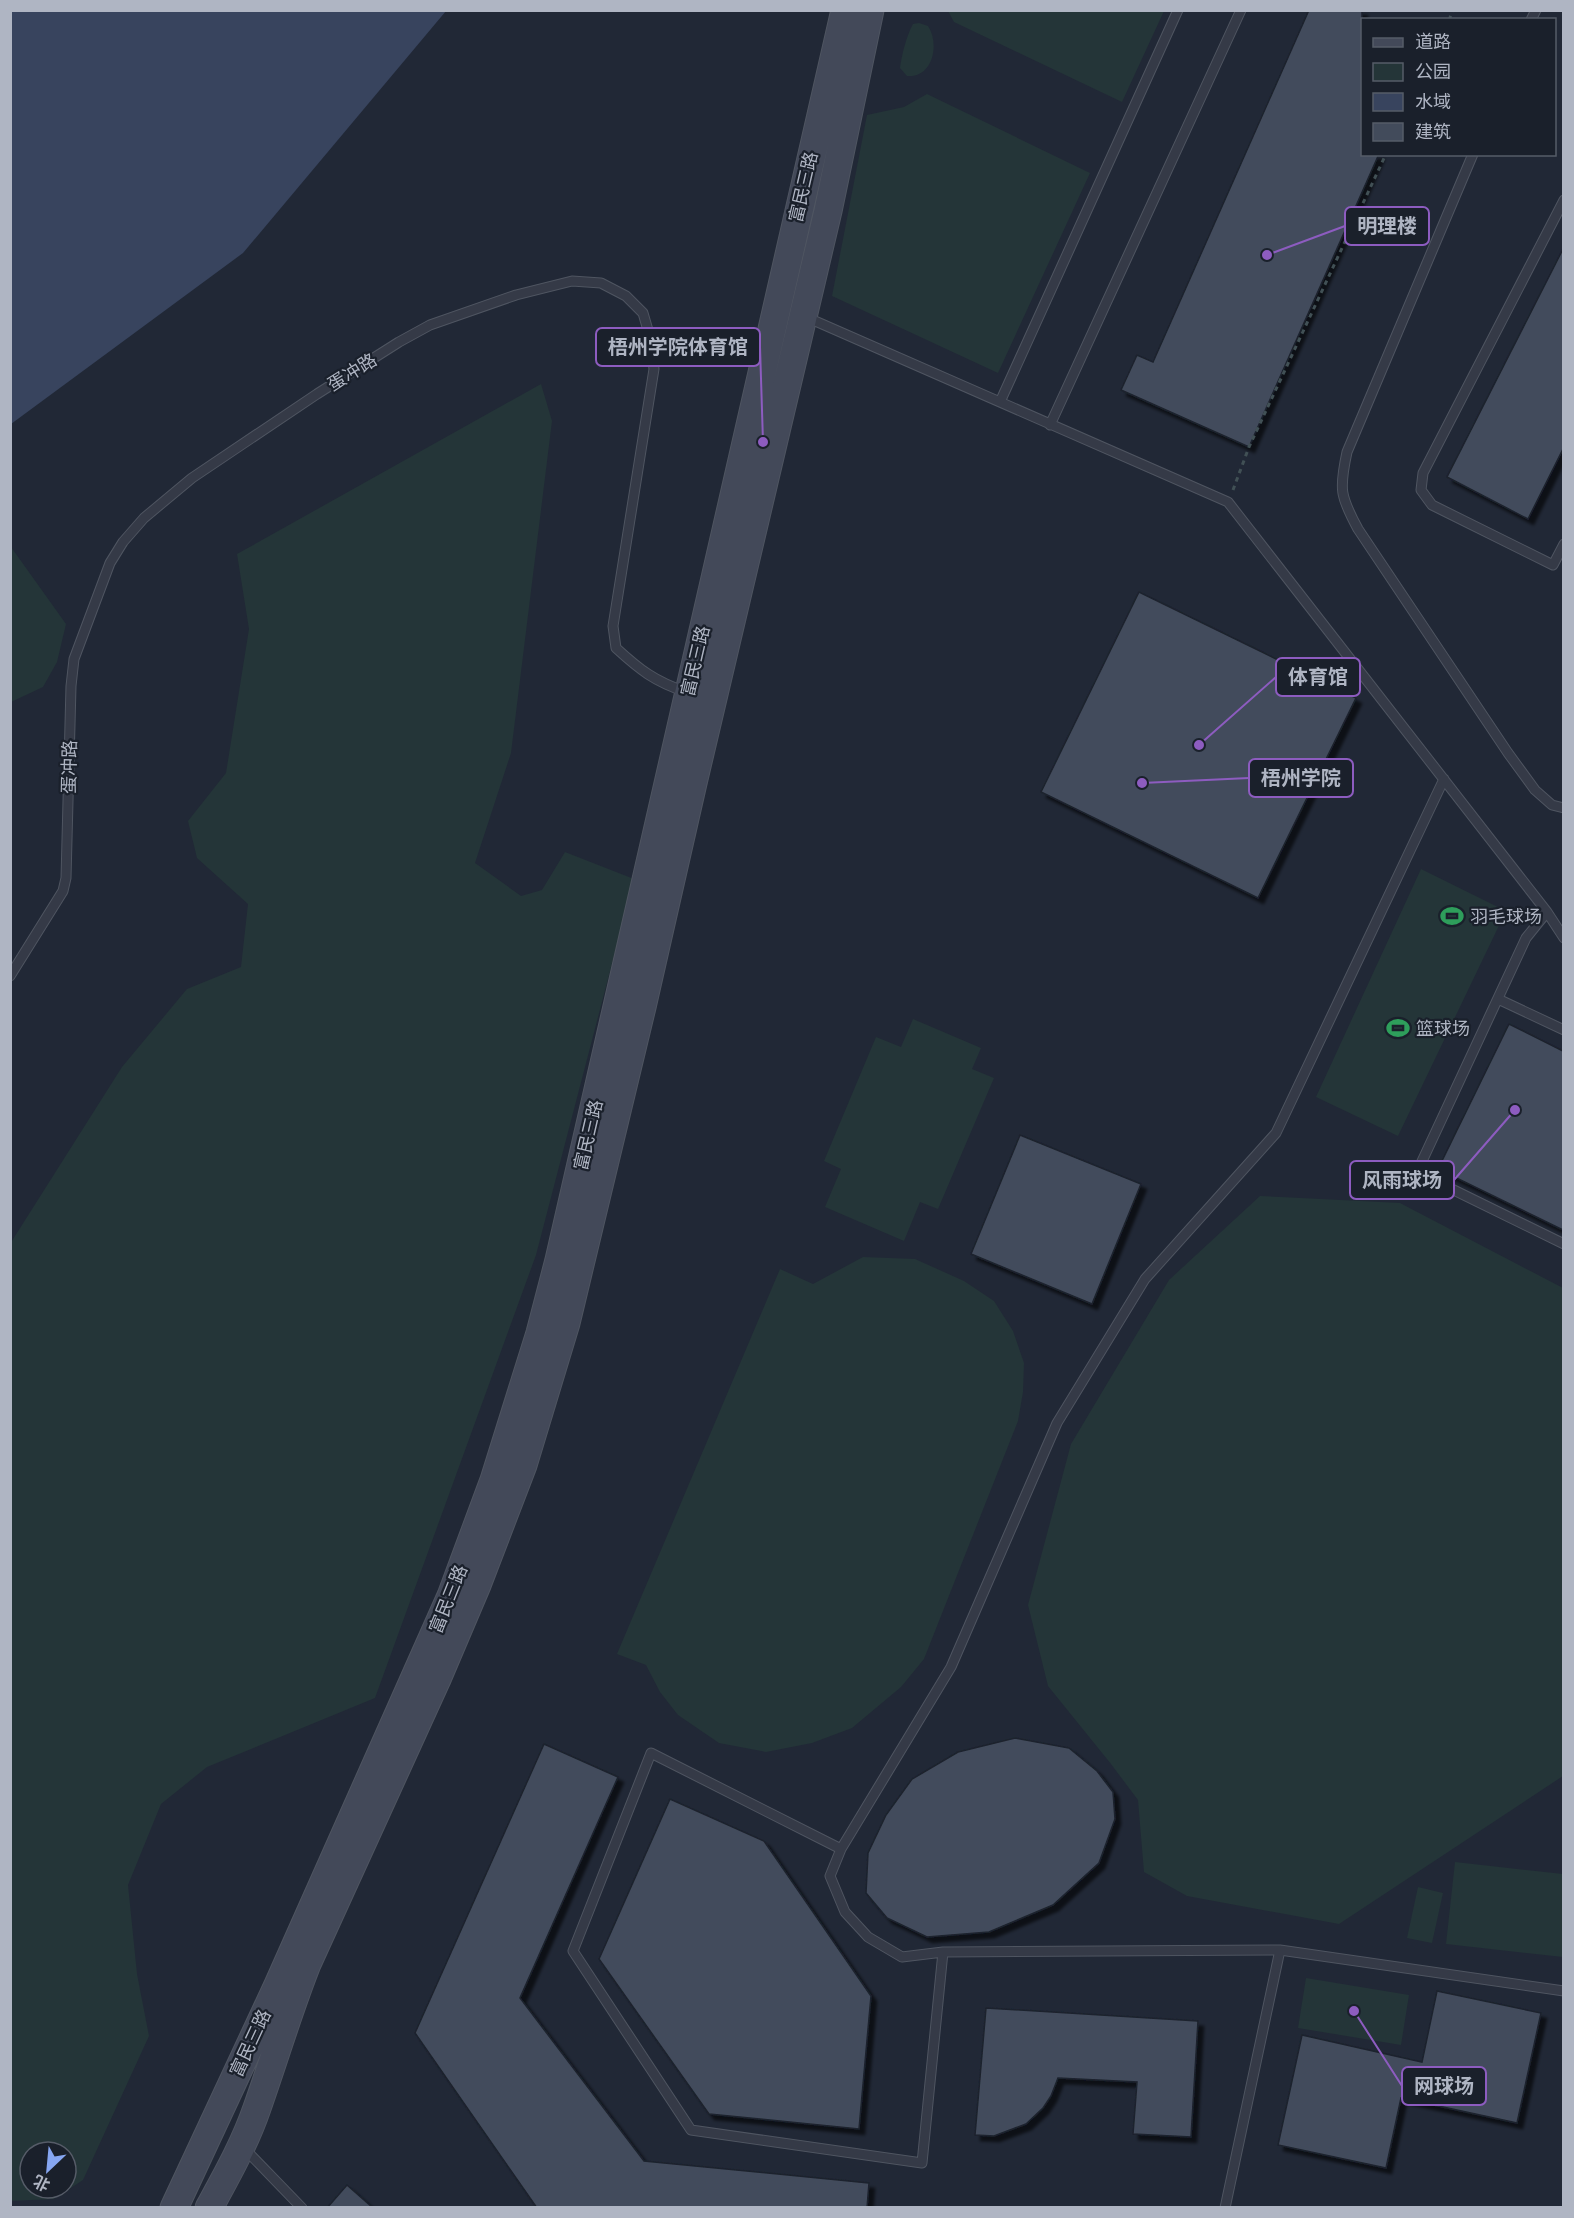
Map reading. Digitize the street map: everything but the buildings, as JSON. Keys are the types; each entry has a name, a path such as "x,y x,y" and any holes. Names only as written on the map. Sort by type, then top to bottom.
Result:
{"main road":[{"name":"富民三路","path":"174,2208 278,1985 451,1596 494,1480 540,1333 845,10"},
{"name":"富民三路","path":"209,2208 242,2145 257,2109 288,2012 307,1964 459,1628 523,1465 568,1312 642,1007 828,211 870,10"}],"lane":[{"path":"1000,402 1178,10"},
{"path":"1050,424 1240,10"},
{"path":"1472,156 1347,452 1341,478 1344,504 1358,529 1508,753 1535,790 1552,805 1563,808"},
{"path":"1563,200 1423,473 1421,490 1432,505 1553,565 1563,544"},
{"name":"蛋冲路","path":"10,976 63,891 66,878 70,686 74,659 110,563 123,542 144,518 192,478 317,394 399,342 430,326 516,295 572,281 601,283 626,296 643,313 650,337 654,369 612,626 616,648 661,684 688,693"},
{"path":"803,316 1228,502 1547,912 1563,938"},
{"path":"1444,779 1276,1133 1145,1279 1057,1423 951,1667 841,1849 830,1876 845,1912 868,1937 902,1957 943,1952 1280,1950 1563,1991"},
{"path":"1547,912 1526,938 1417,1172 1563,1244"},
{"path":"1498,999 1563,1030"},
{"path":"841,1849 651,1753 573,1951 691,2130 922,2163 943,1952"},
{"path":"1225,2208 1280,1950"},
{"path":"242,2145 302,2208"}],"path":[{"path":"1228,502 1249,447 1385,156"}],"green space":[{"path":"948,11 1164,11 1122,102 954,22"},
{"path":"913,24 928,26 932,33 932,58 923,72 907,76 900,68 903,51"},
{"path":"927,94 1090,173 998,373 832,296 867,115 904,107"},
{"path":"541,384 552,421 511,753 475,863 521,896 542,890 565,852 634,879 536,1255 375,1698 207,1767 161,1804 128,1885 137,1974 149,2036 83,2180 78,2183 78,2140 18,2140 18,2200 32,2200 11,2201 10,1244 122,1067 187,989 241,967 248,904 197,858 188,821 226,773 249,629 237,554"},
{"path":"11,547 66,624 57,662 43,687 11,702"},
{"name":"篮球场","path":"1421,869 1506,911 1398,1136 1316,1097"},
{"path":"913,1019 981,1048 972,1069 994,1078 938,1209 920,1202 904,1241 825,1207 841,1169 824,1161 876,1037 901,1047"},
{"path":"1260,1196 1400,1203 1563,1288 1563,1776 1339,1924 1187,1896 1144,1872 1138,1800 1048,1686 1028,1605 1071,1444 1169,1280"},
{"path":"863,1257 915,1259 964,1281 994,1301 1013,1331 1024,1363 1023,1392 1018,1421 924,1659 901,1687 852,1728 812,1743 766,1752 719,1743 678,1715 660,1692 646,1665 617,1654 780,1269 813,1284"},
{"path":"1455,1862 1563,1874 1563,1957 1446,1944"},
{"path":"1418,1887 1443,1893 1432,1943 1407,1938"},
{"path":"1306,1978 1409,1995 1401,2045 1298,2028"}],"water":[{"path":"11,10 446,11 243,253 11,424"}],"place":[{"name":"明理楼","path":"1267,255"},
{"name":"梧州学院体育馆","path":"763,442"},
{"name":"体育馆","path":"1199,745"},
{"name":"梧州学院","path":"1142,783"},
{"name":"羽毛球场","path":"1452,916"},
{"name":"篮球场","path":"1398,1028"},
{"name":"风雨球场","path":"1515,1110"},
{"name":"网球场","path":"1354,2011"}]}
